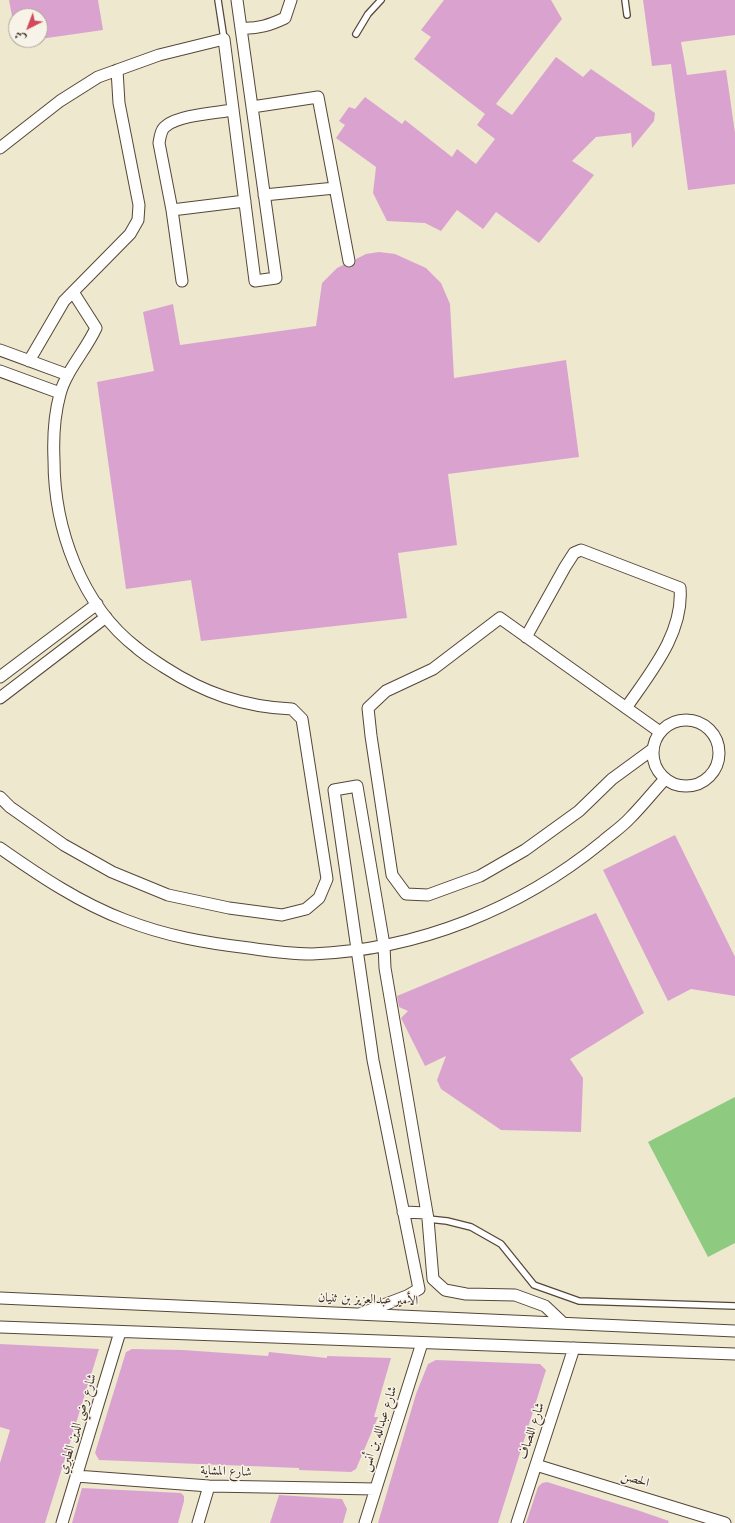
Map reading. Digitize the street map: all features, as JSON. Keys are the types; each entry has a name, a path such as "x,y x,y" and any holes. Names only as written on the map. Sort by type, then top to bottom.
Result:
{"street":[{"path":"0,148 60,101 98,77 159,55 224,39 255,281 276,278 237,0"},
{"path":"240,28 254,29 271,25 285,18 292,0"},
{"path":"29,361 64,301 130,234 138,220 139,205 119,103 116,70"},
{"path":"252,107 318,96 349,260"},
{"path":"182,281 172,210 159,143 160,135 165,126 175,121 233,110"},
{"path":"0,156 22,131"},
{"path":"264,195 335,188"},
{"path":"172,210 245,201"},
{"path":"0,797 10,807 64,845 112,872 168,895 229,908 282,915 306,909 319,898 327,879 302,719 292,709 266,708 210,693 178,675 136,648 106,618 88,591 66,546 54,489 53,435 60,393 68,376 88,345 96,328 73,292"},
{"path":"0,350 68,376"},
{"path":"0,371 60,393"},
{"path":"526,637 565,567 574,553 581,550 680,588 681,601 673,632 651,672 626,708"},
{"path":"0,677 97,604"},
{"path":"0,698 106,618"},
{"path":"653,750 612,779 579,811 512,858 480,876 428,895 406,894 392,875 368,708 386,691 433,670 500,618 660,732"},
{"path":"681,720 692,721 702,724 711,731 717,741 719,752 718,762 714,772 701,783 685,787 674,784 665,779 656,765 653,750 660,732 671,724 681,720"},
{"path":"0,848 56,886 124,920 199,942 273,952 311,954 384,945 464,923 536,888 564,871 630,818 665,779"},
{"path":"360,1314 407,1296 419,1288 373,1060 334,790 358,786 384,945 385,968 428,1216 433,1279 445,1290 466,1294 515,1295 545,1306 563,1323"},
{"path":"403,1212 428,1216"},
{"name":"الأمير عبدالعزيز بن ثنيان","path":"0,1298 735,1331"},
{"path":"0,1327 735,1354"},
{"name":"شارع رضي الدين الطبري","path":"62,1523 120,1332"},
{"name":"شارع عبدالله بن أنس","path":"365,1523 422,1343"},
{"name":"شارع اللصاف","path":"517,1523 574,1348"},
{"name":"الحصن","path":"536,1465 725,1523"},
{"name":"شارع المشاية","path":"76,1476 209,1486 376,1489"},
{"path":"198,1523 209,1486"}],"lane":[{"path":"218,0 224,39"},
{"path":"356,34 368,14 381,0"},
{"path":"625,0 627,15"},
{"path":"428,1216 471,1227 501,1244 534,1285 579,1301 735,1306"}],"green space":[{"path":"735,1097 735,1243 708,1257 648,1142"}],"building":[{"path":"9,0 98,0 103,30 48,38 48,8 10,8"},
{"path":"444,0 551,0 562,19 496,104 512,115 556,57 583,77 591,69 655,113 654,121 632,148 631,133 596,137 572,161 594,175 539,243 496,212 483,229 457,210 441,231 425,223 387,221 373,193 376,167 336,138 345,125 339,121 349,107 355,109 365,97 402,124 405,120 452,157 457,149 476,164 495,139 477,125 485,114 414,59 431,37 421,30"},
{"path":"643,0 735,0 735,35 681,42 687,75 726,70 735,133 735,184 688,190 671,64 652,66"},
{"path":"379,252 395,254 426,268 441,283 450,304 454,378 566,360 579,457 448,474 457,545 398,553 407,618 201,641 191,580 126,589 97,382 154,371 143,312 173,304 180,345 316,326 322,283 337,268 343,265 351,268 355,264 356,259 366,254"},
{"path":"675,835 735,957 735,996 691,989 668,1001 603,870"},
{"path":"596,913 644,1013 570,1059 583,1078 581,1132 501,1130 441,1089 437,1080 446,1056 425,1066 401,1018 408,1011 399,1007 397,996"},
{"path":"0,1344 99,1349 45,1523 0,1523 0,1463 10,1430 0,1427"},
{"path":"132,1349 183,1350 268,1356 269,1352 327,1358 327,1356 391,1358 374,1417 378,1417 356,1469 351,1472 299,1470 299,1468 99,1460 95,1453 126,1352"},
{"path":"436,1360 540,1364 546,1370 498,1523 378,1523 416,1394 428,1364"},
{"path":"547,1482 669,1521 668,1523 526,1523 538,1487 542,1483"},
{"path":"82,1488 181,1493 184,1496 184,1501 178,1523 72,1523"},
{"path":"279,1495 342,1499 347,1509 343,1523 270,1523"}]}
